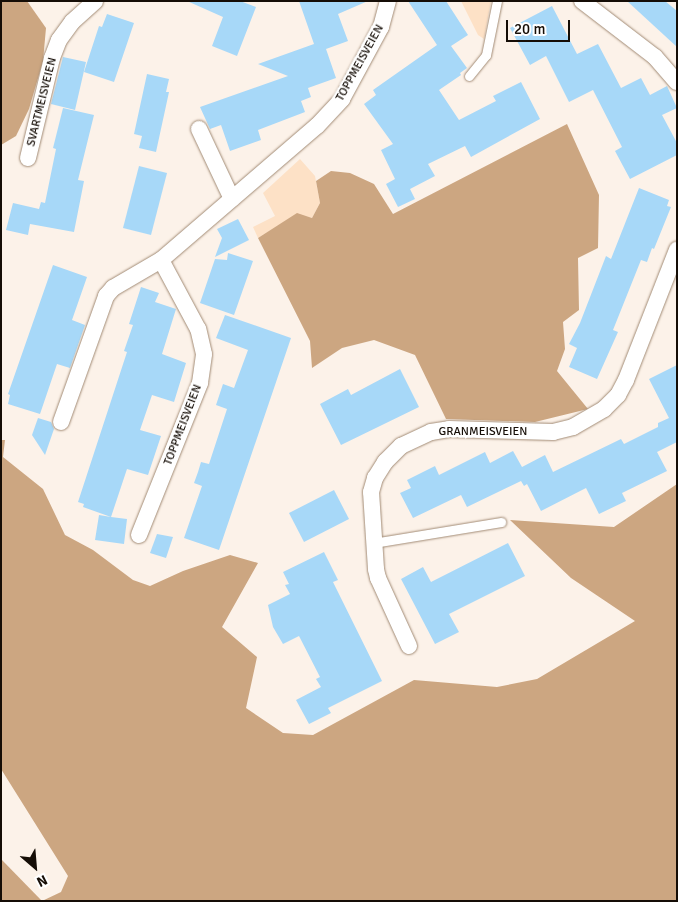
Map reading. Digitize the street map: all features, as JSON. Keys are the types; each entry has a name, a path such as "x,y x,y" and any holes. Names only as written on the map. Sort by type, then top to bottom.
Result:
{"street":[{"name":"SVARTMEISVEIEN","path":"28,158 52,58 59,40 72,22 95,1"},
{"name":"TOPPMEISVEIEN","path":"61,422 106,296 113,288 161,260 317,126 342,99 381,27 388,1"},
{"path":"582,1 655,57 677,82"},
{"path":"199,129 232,199"},
{"name":"GRANMEISVEIEN","path":"409,646 378,578 373,543 372,492 375,478 401,446 416,437 449,429 553,432 573,427 604,409 618,395 626,380 677,250"},
{"name":"TOPPMEISVEIEN","path":"139,535 200,383 204,354 198,329 161,260"}],"lane":[{"path":"470,76 486,55 497,1"},
{"path":"373,543 501,522"}],"shaded area":[{"path":"1,1 27,1 46,28 43,61 29,109 16,136 1,145"},
{"path":"461,1 491,1 484,39 478,35"},
{"path":"567,124 599,195 598,248 578,258 579,310 563,322 565,349 557,371 588,409 535,422 446,419 415,355 374,340 342,348 312,368 310,341 258,238 297,213 312,218 320,203 316,181 331,171 350,173 374,184 393,214"},
{"path":"300,159 315,176 320,203 312,218 297,214 258,238 253,227 275,216 263,193"},
{"path":"1,440 5,440 3,457 43,489 65,535 93,550 133,580 150,586 183,571 230,555 258,563 222,627 257,657 246,708 283,733 313,735 414,680 497,687 537,679 635,621 571,578 510,520 614,527 677,484 677,901 42,901 61,892 68,876 1,769"},
{"path":"1,859 42,901 1,901"}],"building":[{"path":"187,1 240,1 256,7 237,56 212,46 223,17"},
{"path":"299,1 368,1 338,14 348,41 326,49 336,78 308,88 311,97 301,101 305,112 258,130 261,140 230,151 221,125 210,129 200,107 288,76 258,64 314,44"},
{"path":"408,1 446,1 468,35 451,46 467,68 460,73 461,75 439,90 459,120 496,101 493,96 521,82 540,119 471,157 465,146 428,164 435,176 410,189 415,199 398,207 386,184 395,179 381,150 393,144 364,104 376,95 373,90 437,45"},
{"path":"627,1 665,1 677,11 677,47"},
{"path":"552,6 577,54 598,44 621,88 641,78 650,95 667,86 677,108 662,115 677,143 677,155 630,179 615,151 622,147 593,90 569,102 546,56 530,65 510,28"},
{"path":"107,14 134,23 114,82 84,72 99,26 102,27"},
{"path":"63,57 86,62 75,110 51,104"},
{"path":"147,74 169,79 166,92 169,92 156,152 139,148 142,136 134,134"},
{"path":"63,108 94,115 78,180 84,181 74,232 30,224 28,235 6,230 13,203 39,209 41,202 45,203 56,149 53,148"},
{"path":"139,166 167,173 151,235 123,228"},
{"path":"639,188 669,200 667,206 671,207 647,262 641,260 613,330 618,332 597,379 569,367 577,348 569,344 580,323 606,256 611,259"},
{"path":"238,219 249,240 215,257 222,238 217,229"},
{"path":"228,253 253,261 234,315 200,303 215,259 227,260"},
{"path":"53,265 87,277 72,320 85,325 70,368 57,364 40,414 8,404 10,395 8,394"},
{"path":"141,287 159,293 155,302 176,309 162,354 186,363 174,402 152,395 140,430 161,436 148,475 127,469 111,517 83,507 84,504 78,502 127,352 124,351 133,325 129,324"},
{"path":"225,315 291,338 219,550 184,538 202,486 194,483 201,462 209,464 227,409 216,405 223,384 234,388 248,350 216,338"},
{"path":"677,365 677,442 657,452 667,471 622,493 626,501 599,514 586,488 541,511 527,484 524,486 521,481 467,507 461,495 413,518 400,493 411,488 407,480 435,466 439,475 485,452 490,463 513,451 522,467 545,455 553,472 621,439 624,444 658,427 658,423 669,418 649,379"},
{"path":"400,369 419,407 341,445 320,404 348,389 351,395"},
{"path":"38,418 51,422 54,429 45,455 32,435"},
{"path":"334,490 349,519 304,542 289,513"},
{"path":"99,515 127,519 124,544 95,540"},
{"path":"157,534 173,537 166,558 150,553"},
{"path":"508,543 525,576 449,614 459,632 435,644 401,579 423,567 431,582"},
{"path":"324,552 338,580 333,582 382,681 328,708 331,713 309,724 296,700 321,687 316,679 320,677 299,636 283,644 273,627 268,605 290,594 285,585 289,584 283,572"}]}
